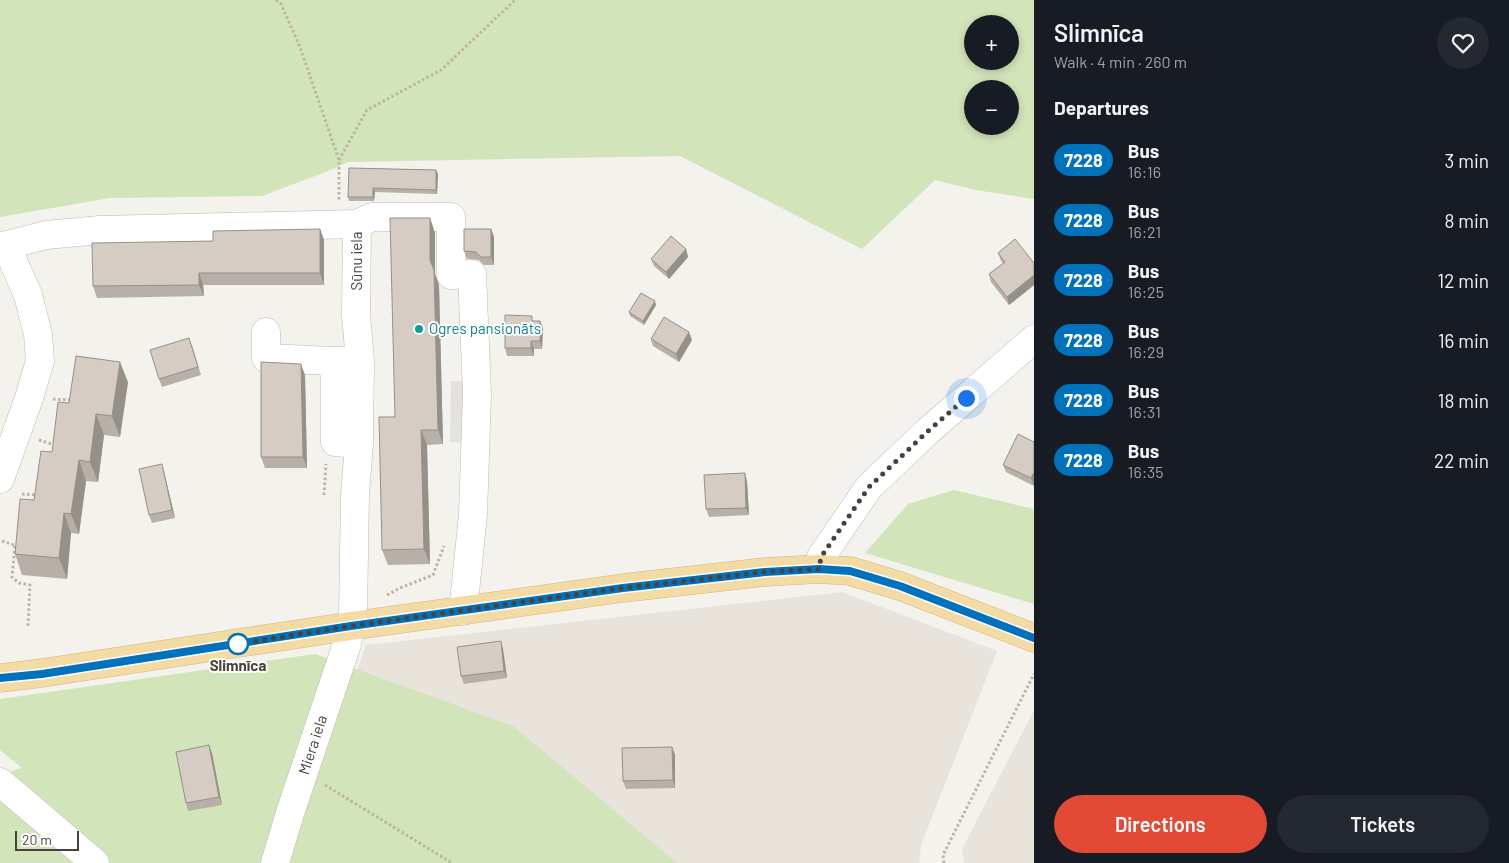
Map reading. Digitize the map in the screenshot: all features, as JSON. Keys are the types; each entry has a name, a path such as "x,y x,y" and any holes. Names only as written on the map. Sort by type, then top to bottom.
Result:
{"main road":[{"path":"0,678 42,674 351,626 661,584 765,572 819,569 850,571 900,586 1034,638"}],"street":[{"path":"348,224 372,217 451,216 451,275 472,274 476,412 473,515 463,611"},
{"name":"Sūnu iela","path":"3,246 46,235 100,230 348,224 360,361 353,614 351,626"},
{"path":"0,478 29,398 40,361 38,334 28,294 3,246"},
{"path":"266,332 266,358 360,361"},
{"path":"819,569 821,557 869,487 928,431 1034,339"},
{"path":"334,361 336,395 335,442 358,444"},
{"name":"Miera iela","path":"276,863 290,813 347,644 351,626"},
{"path":"0,782 95,863"}],"path":[{"path":"276,0 281,4 300,47 339,160 348,224"},
{"path":"339,160 367,110 441,70 515,0"},
{"path":"32,437 62,447"},
{"path":"324,495 327,458"},
{"path":"22,494 45,496"},
{"path":"382,598 400,588 433,575 448,540"},
{"path":"2,541 20,546"},
{"path":"15,546 12,577 19,583 30,585 28,628"},
{"path":"944,863 943,855 1034,674"},
{"path":"321,782 452,863"}],"shaded area":[{"path":"451,381 476,381 475,444 450,442"},
{"path":"842,592 997,651 921,845 919,863 568,863 323,768 366,645"},
{"path":"1034,710 1034,863 964,863 962,849"}],"green space":[{"path":"0,0 1034,0 1034,199 975,190 935,180 862,249 680,156 348,162 262,196 110,198 0,217"},
{"path":"954,490 1034,509 1034,604 865,553 908,504"},
{"path":"315,654 513,726 677,863 0,863 0,775 22,768 0,750 0,699"}],"building":[{"path":"349,168 436,170 436,190 373,188 373,197 348,197"},
{"name":"Ogres pansionāts","path":"390,218 430,218 430,260 434,270 438,430 421,430 424,549 382,550 379,417 395,417"},
{"path":"320,229 320,273 199,273 199,285 93,286 92,243 213,241 213,231"},
{"path":"464,229 491,229 491,257 481,257 476,252 464,251"},
{"path":"671,236 686,249 666,272 651,259"},
{"path":"1015,239 1034,263 1034,275 1007,297 989,274 1005,262 998,253"},
{"path":"641,293 655,301 643,321 629,312"},
{"path":"505,315 532,316 532,321 540,321 540,341 531,341 531,348 505,348"},
{"path":"664,317 689,332 676,354 651,339"},
{"path":"189,338 198,367 159,379 150,350"},
{"path":"76,356 120,362 112,416 96,414 90,462 79,460 71,514 64,513 59,558 15,554 20,499 34,500 41,451 52,452 58,402 69,403"},
{"path":"261,362 301,364 303,457 261,457"},
{"path":"1018,434 1034,442 1034,472 1031,478 1003,465"},
{"path":"162,464 172,510 149,515 139,469"},
{"path":"745,473 746,508 706,509 704,475"},
{"path":"501,641 504,671 461,676 457,647"},
{"path":"209,745 219,797 186,803 176,752"},
{"path":"672,747 673,780 623,781 622,748"}],"bus line":[{"name":"7228","path":"0,678 42,674 351,626 623,588 765,572 819,569 850,571 900,586 1034,638"}],"place":[{"name":"Ogres pansionāts","path":"419,329"},
{"name":"Slimnīca","path":"238,644"}],"route":[{"path":"238,644 351,626 623,588 765,572 819,569 821,557 869,487 966,398"}]}
